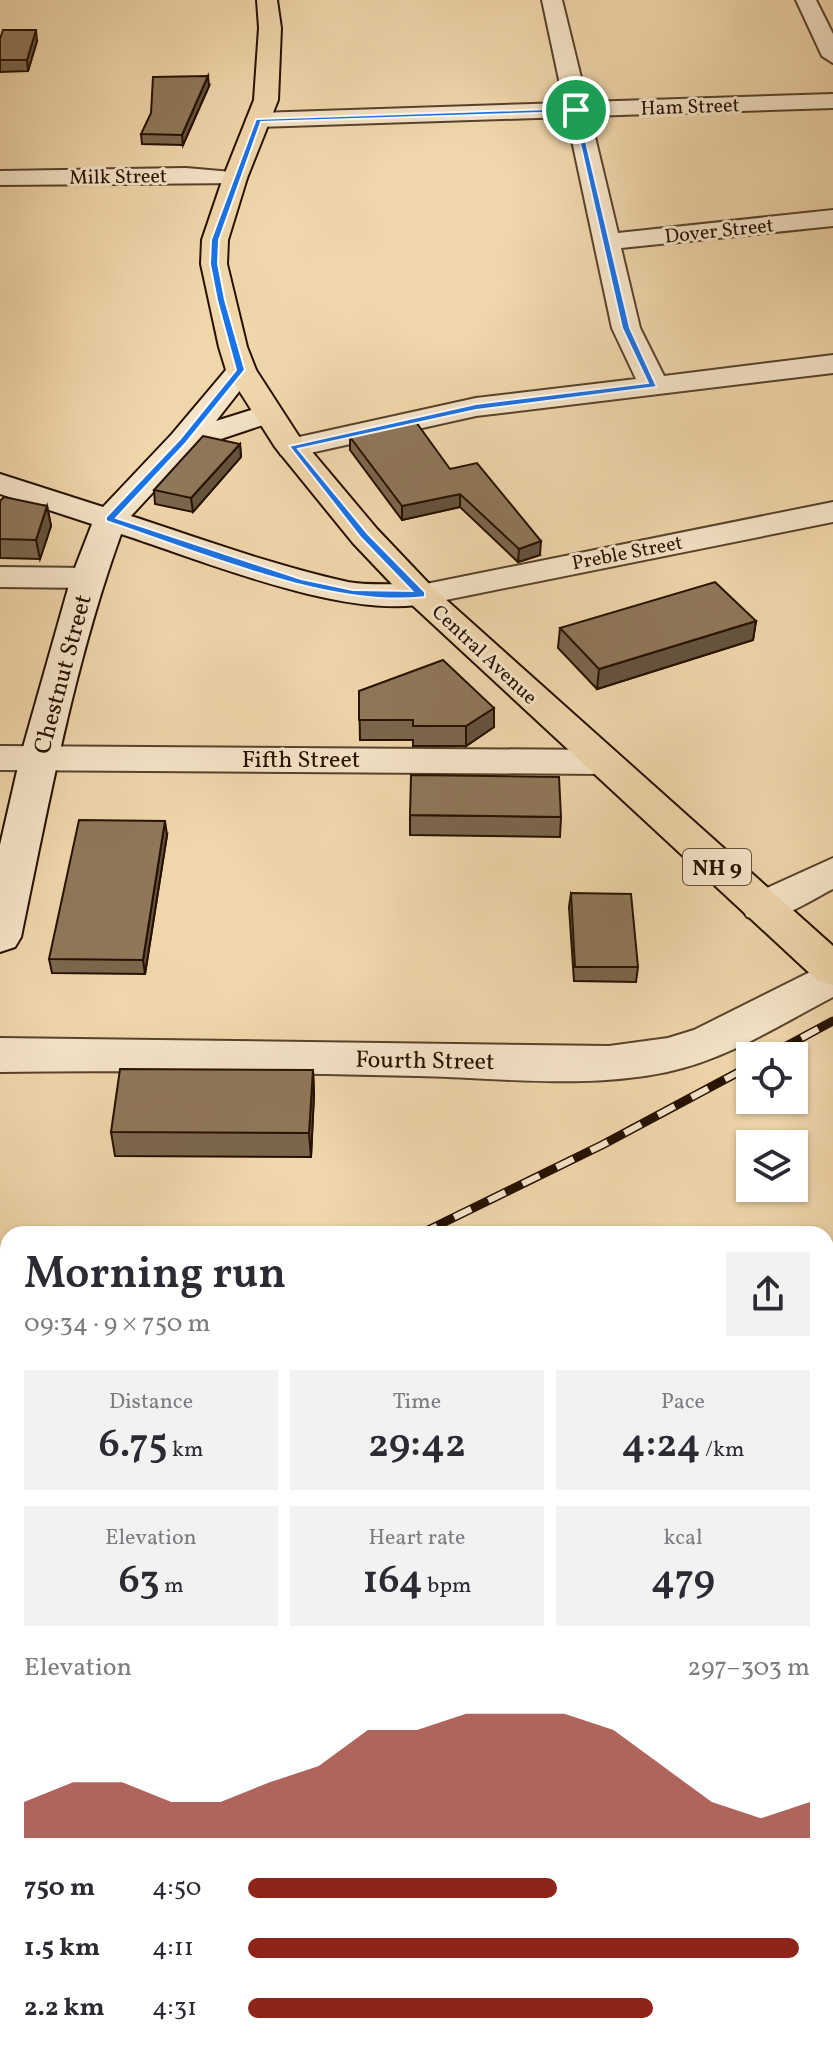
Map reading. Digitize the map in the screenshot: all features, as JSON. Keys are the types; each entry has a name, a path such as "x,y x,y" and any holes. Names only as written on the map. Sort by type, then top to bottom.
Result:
{"main road":[{"name":"Central Avenue","path":"267,0 270,28 266,100 235,178 215,240 214,264 241,370 292,448 365,536 421,595 833,970"}],"street":[{"path":"552,0 626,328 654,385"},
{"path":"806,0 833,56"},
{"name":"Ham Street","path":"258,120 833,101"},
{"name":"Milk Street","path":"0,178 186,175 235,178"},
{"name":"Dover Street","path":"606,242 833,218"},
{"path":"292,448 476,407 833,364"},
{"name":"Chestnut Street","path":"0,937 19,758 110,519 183,441 241,370"},
{"name":"Chestnut Street","path":"183,441 267,414"},
{"name":"Preble Street","path":"0,484 299,581 353,593 421,595 833,512"},
{"path":"0,577 88,578"},
{"name":"Fifth Street","path":"19,758 603,762"},
{"path":"762,907 833,872"},
{"name":"Fourth Street","path":"0,1055 192,1055 543,1063 655,1057 707,1043 833,979"}],"building":[{"path":"3,30 36,30 27,60 0,60"},
{"path":"208,76 182,135 141,134 151,113 153,77"},
{"path":"416,422 450,469 477,463 541,541 519,549 460,494 402,506 350,437"},
{"path":"203,436 240,444 191,498 154,490"},
{"path":"4,497 47,506 36,540 0,539 0,501"},
{"path":"715,582 756,621 599,669 560,628"},
{"path":"443,660 494,708 466,726 413,726 413,720 359,720 359,691"},
{"path":"411,775 559,777 561,817 410,815"},
{"path":"79,820 165,821 143,960 49,959"},
{"path":"571,893 631,894 638,967 575,967"},
{"path":"120,1069 313,1070 309,1133 111,1132"}],"railway":[{"path":"794,1042 833,1021"},
{"path":"436,1226 602,1145 736,1073"}],"route":[{"path":"576,110 626,328 654,385 476,407 292,448 365,536 421,595 353,593 299,581 110,519 183,441 241,370 221,300 214,264 215,240 258,120 576,110"}]}
